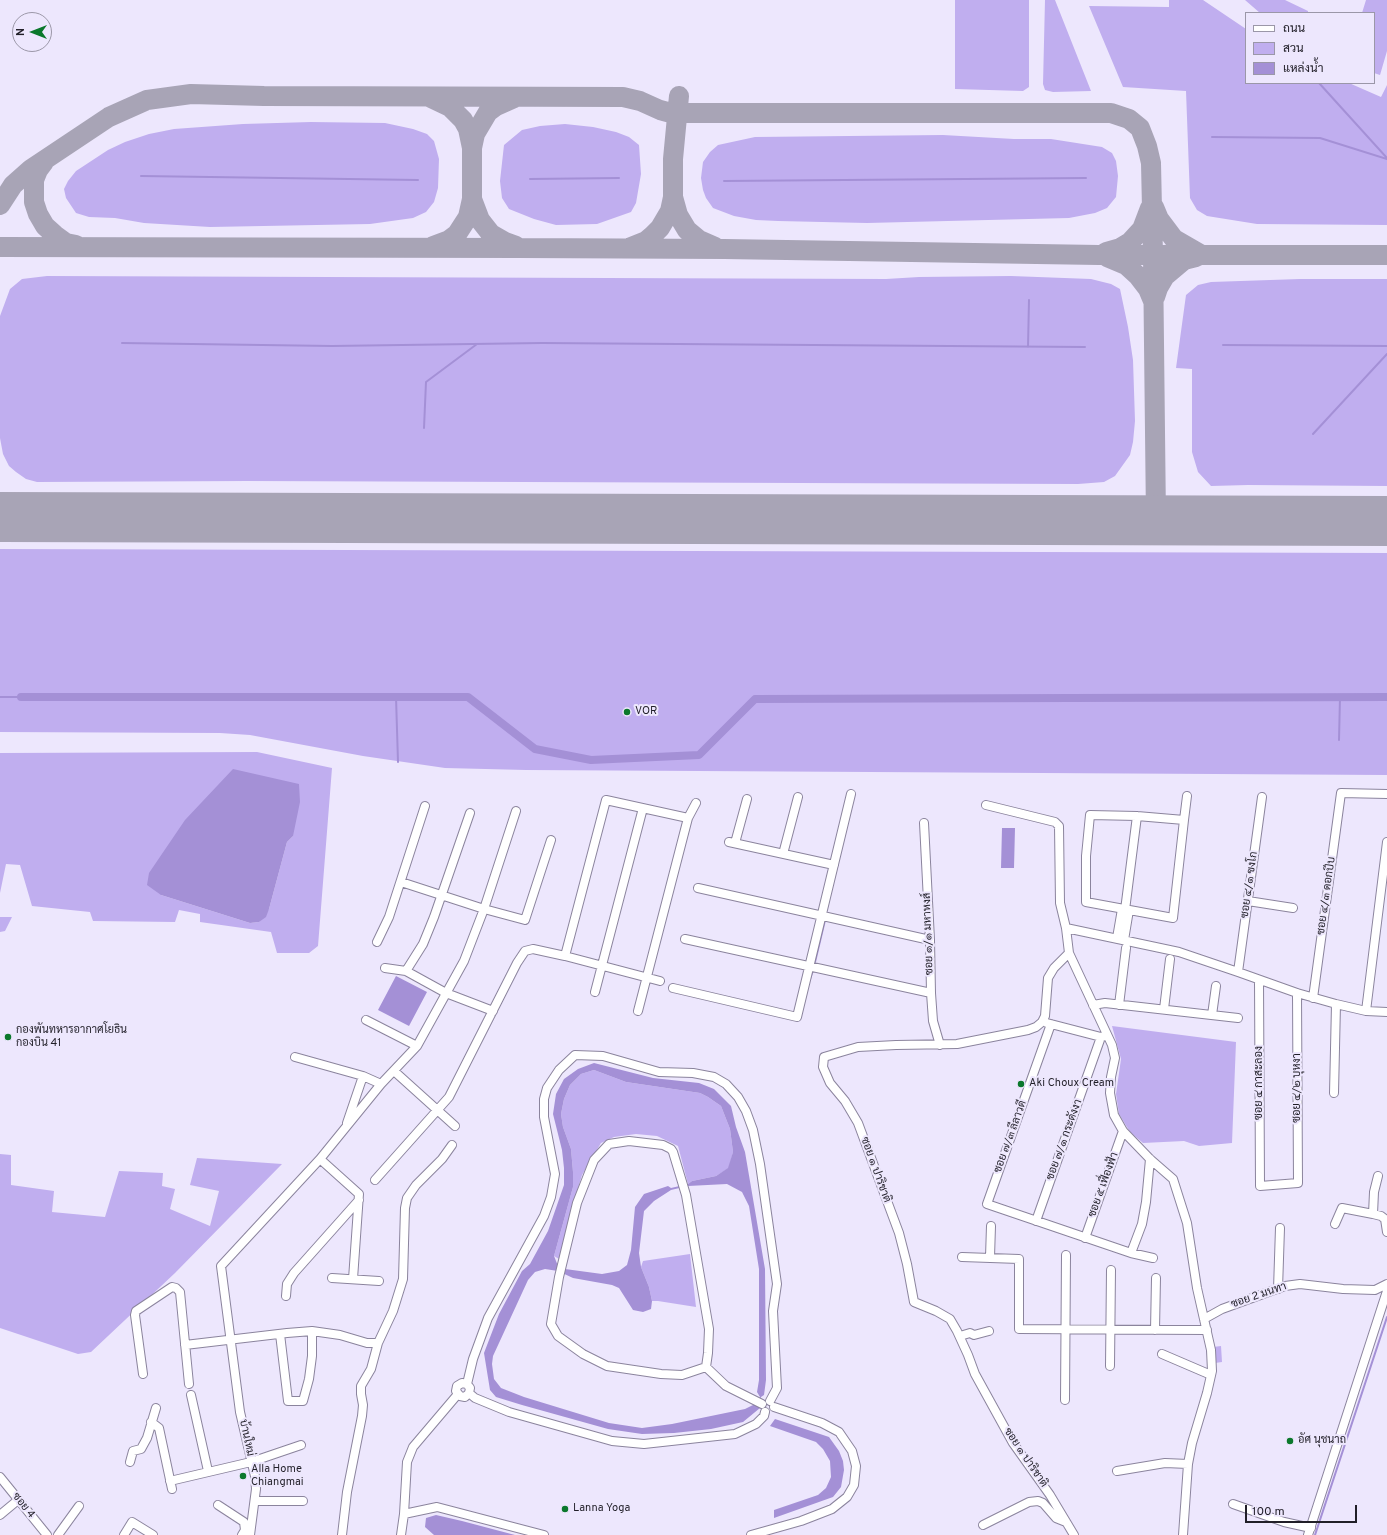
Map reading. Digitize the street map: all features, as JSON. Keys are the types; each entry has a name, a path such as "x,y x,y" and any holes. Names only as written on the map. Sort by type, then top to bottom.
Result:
{"street":[{"name":"ซอย ๔/๓ ดอกปีบ","path":"1313,998 1341,793 1387,794"},
{"path":"673,988 797,1017 851,794"},
{"path":"1184,820 1138,816 1090,815 1086,856 1086,902 1173,918 1187,796"},
{"path":"783,854 798,797"},
{"name":"ซอย ๔/๑ ฃงโก","path":"1238,972 1262,798"},
{"path":"565,956 606,800 688,818"},
{"path":"747,800 732,842 834,865"},
{"path":"638,1010 688,818 696,803"},
{"path":"986,805 1055,822 1059,826 1060,903 1066,928 1069,953 1093,1005 1105,1036 1112,1045 1115,1058 1110,1093 1114,1115 1123,1131 1150,1159 1173,1179 1187,1223 1197,1288 1211,1350 1211,1375 1192,1443 1188,1464 1183,1535"},
{"path":"377,942 389,917 424,806"},
{"path":"594,992 643,808"},
{"path":"353,1279 360,1194 320,1159 381,1084 417,1046 464,961 484,909 516,811"},
{"path":"406,971 423,944 442,895 470,813"},
{"path":"1119,1004 1126,910 1138,816"},
{"name":"ซอย ๑/๑ มหาหงส์","path":"924,823 933,1021 940,1045"},
{"path":"401,882 484,909 525,920 551,840"},
{"path":"1366,1010 1387,842"},
{"path":"698,888 930,940"},
{"path":"1248,901 1293,908"},
{"path":"1066,928 1123,942 1179,952 1297,994 1336,1004 1366,1010 1387,1012"},
{"path":"685,938 931,993"},
{"path":"375,1180 449,1097 517,963 525,951 533,949 565,956 660,981"},
{"path":"1069,953 1054,968 1048,978 1046,1007 1042,1022 1105,1036"},
{"path":"1164,1010 1170,959"},
{"path":"385,968 406,971 446,992 493,1012"},
{"name":"ซอย ๔ กาสะลอง","path":"1260,980 1260,1186 1298,1183"},
{"path":"1212,1015 1216,986"},
{"name":"ซอย ๔/๒ บุหงา","path":"1297,994 1298,1183"},
{"path":"1093,1005 1105,1003 1119,1004 1238,1018"},
{"path":"1334,1093 1336,1004"},
{"path":"366,1020 417,1046"},
{"name":"ซอย ๑ ปาริชาติ","path":"1042,1022 1036,1027 1028,1030 957,1044 858,1047 824,1057 823,1066 830,1083 845,1101 861,1130 899,1233 908,1264 914,1302 936,1311 950,1319 960,1336 975,1374 1013,1444 1050,1495 1074,1535"},
{"name":"ซอย ๗/๓ ลีลาวดี","path":"1036,1221 987,1204 1051,1024"},
{"name":"ซอย ๗/๑ กระดังงา","path":"1036,1221 1105,1036"},
{"path":"575,1055 603,1056 659,1072 693,1073 714,1077 726,1084 738,1097 746,1111 753,1130 760,1164 777,1284 773,1311 777,1388 764,1405 764,1416 756,1424 736,1434 644,1444 612,1441 509,1412 469,1394 470,1388 467,1384 473,1359 488,1318 544,1216 551,1197 555,1174 544,1117 544,1099 547,1088 559,1070 575,1055"},
{"path":"295,1057 363,1076 381,1084"},
{"path":"394,1071 455,1126"},
{"path":"345,1129 363,1076"},
{"name":"ซอย ๕ เฟื่องฟ้า","path":"1085,1238 1123,1131"},
{"path":"629,1141 663,1145 671,1149 673,1152 686,1195 709,1329 706,1367 682,1375 662,1374 607,1366 583,1354 558,1336 551,1324 559,1277 577,1204 594,1160 609,1144 629,1141"},
{"path":"342,1535 347,1492 362,1416 363,1405 361,1386 371,1369 378,1343 393,1311 403,1279 405,1208 407,1198 416,1185 442,1159 452,1145"},
{"name":"บ้านใหม่","path":"250,1535 255,1501 255,1476 240,1412 232,1340 221,1266 320,1159"},
{"path":"1130,1253 1142,1224 1146,1202 1150,1159"},
{"path":"1373,1214 1374,1192 1378,1176"},
{"path":"286,1296 287,1284 294,1273 360,1200"},
{"path":"1335,1224 1342,1208 1381,1216 1385,1219 1387,1232"},
{"path":"1036,1221 1130,1253 1153,1258"},
{"path":"990,1258 991,1226"},
{"path":"1278,1289 1280,1228"},
{"path":"1065,1400 1066,1255"},
{"path":"962,1257 1019,1259 1019,1330 1207,1330"},
{"path":"1110,1366 1111,1270"},
{"path":"332,1278 379,1281"},
{"path":"1155,1330 1156,1278"},
{"name":"ซอย 2 มนทา","path":"1204,1319 1222,1309 1285,1286 1300,1284 1343,1289 1375,1290 1387,1284"},
{"path":"143,1374 135,1316 136,1311 172,1287 176,1288 180,1292 189,1384"},
{"path":"1233,1504 1309,1532 1387,1291"},
{"path":"185,1345 312,1331 340,1335 368,1343 378,1343"},
{"path":"280,1334 288,1401 302,1401 309,1380 312,1356 312,1331"},
{"path":"960,1336 970,1333 974,1335 990,1331"},
{"path":"1162,1354 1211,1375"},
{"path":"706,1367 726,1386 764,1405 822,1423 839,1432 852,1451 856,1466 854,1485 847,1497 832,1510 801,1522 751,1535"},
{"path":"467,1384 462,1383 457,1386 456,1389 458,1394 465,1397 469,1394"},
{"path":"401,1535 404,1514 407,1462 412,1448 458,1394"},
{"path":"191,1395 208,1471"},
{"path":"130,1462 133,1451 141,1449 156,1408"},
{"path":"151,1422 159,1428 171,1485 208,1471 251,1462 301,1445"},
{"path":"1117,1471 1165,1463 1188,1464"},
{"name":"ซอย 4","path":"0,1477 47,1535"},
{"path":"0,1515 18,1500"},
{"path":"255,1501 303,1501"},
{"path":"983,1524 1030,1502 1038,1501 1043,1502 1056,1518 1066,1522"},
{"path":"218,1504 244,1522 245,1530 242,1535"},
{"path":"58,1535 79,1506"},
{"path":"404,1514 437,1507 544,1535"},
{"path":"124,1535 132,1522 153,1535"}],"green space":[{"path":"955,0 1029,0 1029,87 1023,91 955,89"},
{"path":"1045,0 1055,0 1091,91 1053,92 1045,90 1043,84"},
{"path":"1169,0 1203,0 1245,28 1245,84 1351,84 1381,97 1387,85 1387,225 1257,224 1207,216 1197,210 1190,198 1186,91 1123,87 1089,6 1169,7"},
{"path":"1245,0 1285,0 1308,11 1308,12 1259,12"},
{"path":"1366,0 1387,0 1387,51 1380,75 1375,73 1375,12 1362,12"},
{"path":"311,122 385,123 413,129 427,134 434,141 439,159 438,188 434,202 426,212 413,218 370,224 210,227 144,223 115,218 89,217 76,213 66,198 64,189 76,171 108,150 125,142 149,134 174,129 243,124"},
{"path":"565,124 593,127 616,132 629,137 639,145 641,174 636,203 631,212 597,224 556,225 534,219 509,209 502,198 500,181 504,145 522,130 540,126"},
{"path":"943,135 1014,139 1051,139 1102,147 1112,153 1116,161 1118,176 1116,197 1107,208 1095,213 1069,218 867,223 756,220 734,216 713,208 706,198 703,190 701,178 703,162 710,152 718,145 755,137"},
{"path":"47,276 886,279 919,277 1011,276 1091,279 1111,284 1120,289 1133,360 1135,421 1133,442 1130,455 1115,476 1104,482 1078,484 248,481 37,482 26,479 16,472 9,466 3,454 0,438 0,316 10,289 22,279"},
{"path":"1300,279 1387,279 1387,486 1211,486 1198,472 1192,452 1192,369 1176,368 1186,295 1198,285 1211,282"},
{"path":"0,549 1387,553 1387,775 526,770 445,768 363,756 250,735 220,733 0,732"},
{"path":"257,752 332,768 318,946 309,953 277,953 271,932 200,922 200,914 179,910 175,922 93,921 90,912 32,906 20,865 6,864 0,893 0,753","holes":["293,836 287,842 269,909 259,922 250,923 161,895"]},
{"path":"0,917 12,917 5,931 0,932"},
{"path":"1112,1026 1236,1042 1232,1143 1199,1146 1184,1141 1143,1143 1130,1132 1119,1114 1116,1094 1121,1059"},
{"path":"594,1070 626,1082 700,1093 708,1097 721,1106 730,1129 733,1152 729,1168 716,1176 692,1181 688,1184 678,1146 657,1136 636,1134 614,1137 601,1143 582,1175 559,1259 554,1256 573,1187 571,1149 563,1127 561,1114 564,1099 570,1085 581,1074"},
{"path":"0,1154 11,1155 11,1185 54,1191 52,1212 105,1217 119,1171 163,1173 162,1186 175,1189 170,1209 210,1226 219,1191 190,1185 197,1158 282,1164 175,1273 91,1352 78,1354 0,1328"},
{"path":"690,1254 696,1307 652,1301 649,1287 641,1267 643,1261"},
{"path":"1221,1346 1222,1362 1215,1363 1213,1347"}],"water":[{"path":"233,769 299,784 300,802 293,836 287,842 266,917 259,922 250,923 161,895 147,885 149,873 185,820"},
{"path":"1002,828 1015,828 1014,868 1001,868"},
{"path":"396,976 427,992 409,1026 378,1010"},
{"path":"594,1063 653,1078 699,1083 714,1089 731,1106 736,1127 745,1152 765,1269 766,1380 764,1395 761,1397 758,1405 760,1408 743,1422 711,1429 674,1433 642,1434 608,1429 522,1405 496,1397 490,1390 484,1353 499,1314 522,1271 530,1264 548,1231 564,1185 562,1150 553,1114 556,1094 564,1079 578,1069","holes":["594,1070 626,1082 700,1093 708,1097 721,1106 730,1129 733,1152 728,1168 716,1176 692,1181 688,1184 671,1188 668,1186 644,1194 635,1207 631,1250 627,1265 619,1271 602,1274 565,1269 558,1266 554,1256 573,1187 571,1149 563,1127 561,1114 564,1099 570,1085 581,1074","727,1184 742,1192 749,1206 759,1269 759,1380 757,1392 760,1397 757,1404 745,1409 672,1424 642,1428 609,1423 524,1397 501,1388 494,1379 492,1364 493,1356 528,1280 535,1272 545,1269 558,1271 573,1278 612,1285 619,1288 633,1310 643,1312 651,1309 652,1301 649,1287 641,1267 639,1253 644,1211 654,1201 671,1190 688,1186"]},
{"path":"775,1419 829,1437 839,1451 843,1461 844,1470 841,1487 833,1497 774,1518 774,1510 818,1495 826,1488 831,1477 830,1461 823,1449 816,1442 770,1426"},
{"path":"436,1515 515,1535 434,1535 425,1527 426,1518"}],"waterway":[{"path":"1320,84 1387,158"},
{"path":"1212,137 1320,138 1387,159"},
{"path":"141,176 418,180"},
{"path":"530,179 619,178"},
{"path":"724,181 1086,178"},
{"path":"1028,347 1029,300"},
{"path":"122,343 332,346 542,343 1085,347"},
{"path":"424,428 426,382 477,344"},
{"path":"1223,345 1387,346"},
{"path":"1313,434 1387,354"},
{"path":"0,697 21,697"},
{"path":"21,697 468,697 535,749 591,760 699,755 755,699 1387,697"},
{"path":"396,697 398,762"},
{"path":"1339,740 1340,697"},
{"path":"815,962 825,920"},
{"path":"810,979 812,973"},
{"path":"1315,1535 1387,1317"}],"taxiway":[{"path":"0,205 13,185 31,169 109,117 147,100 191,94 264,96 623,97 640,101 671,113 1111,113 1129,119 1140,128 1147,146 1151,163 1156,520"},
{"path":"631,247 646,241 653,235 660,228 670,211 673,197 673,159 679,96"},
{"path":"429,97 450,107 463,120 468,129 472,148 472,199 480,220 491,234 516,246"},
{"path":"472,148 475,134 488,112 496,106 514,98"},
{"path":"44,162 38,170 34,180 34,202 38,214 45,226 55,235 66,243 76,245"},
{"path":"673,197 678,215 687,230 699,240 715,247"},
{"path":"433,246 449,240 457,234 468,217 472,199"},
{"path":"1154,207 1159,219 1174,239 1200,254"},
{"path":"1106,252 1120,248 1130,242 1142,229 1150,208"},
{"path":"0,247 724,249 1099,255 1387,255"},
{"path":"1107,257 1126,265 1138,276 1148,289 1153,301"},
{"path":"1155,297 1165,276 1184,260 1196,257"}],"runway":[{"path":"0,517 1387,521"}],"place":[{"name":"VOR","path":"627,712"},
{"name":"กองพันทหารอากาศโยธิน กองบิน 41","path":"8,1037"},
{"name":"Aki Choux Cream","path":"1021,1084"},
{"name":"อัศ นุชนาถ","path":"1290,1441"},
{"name":"Alla Home Chiangmai","path":"243,1476"},
{"name":"Lanna Yoga","path":"565,1509"}]}
